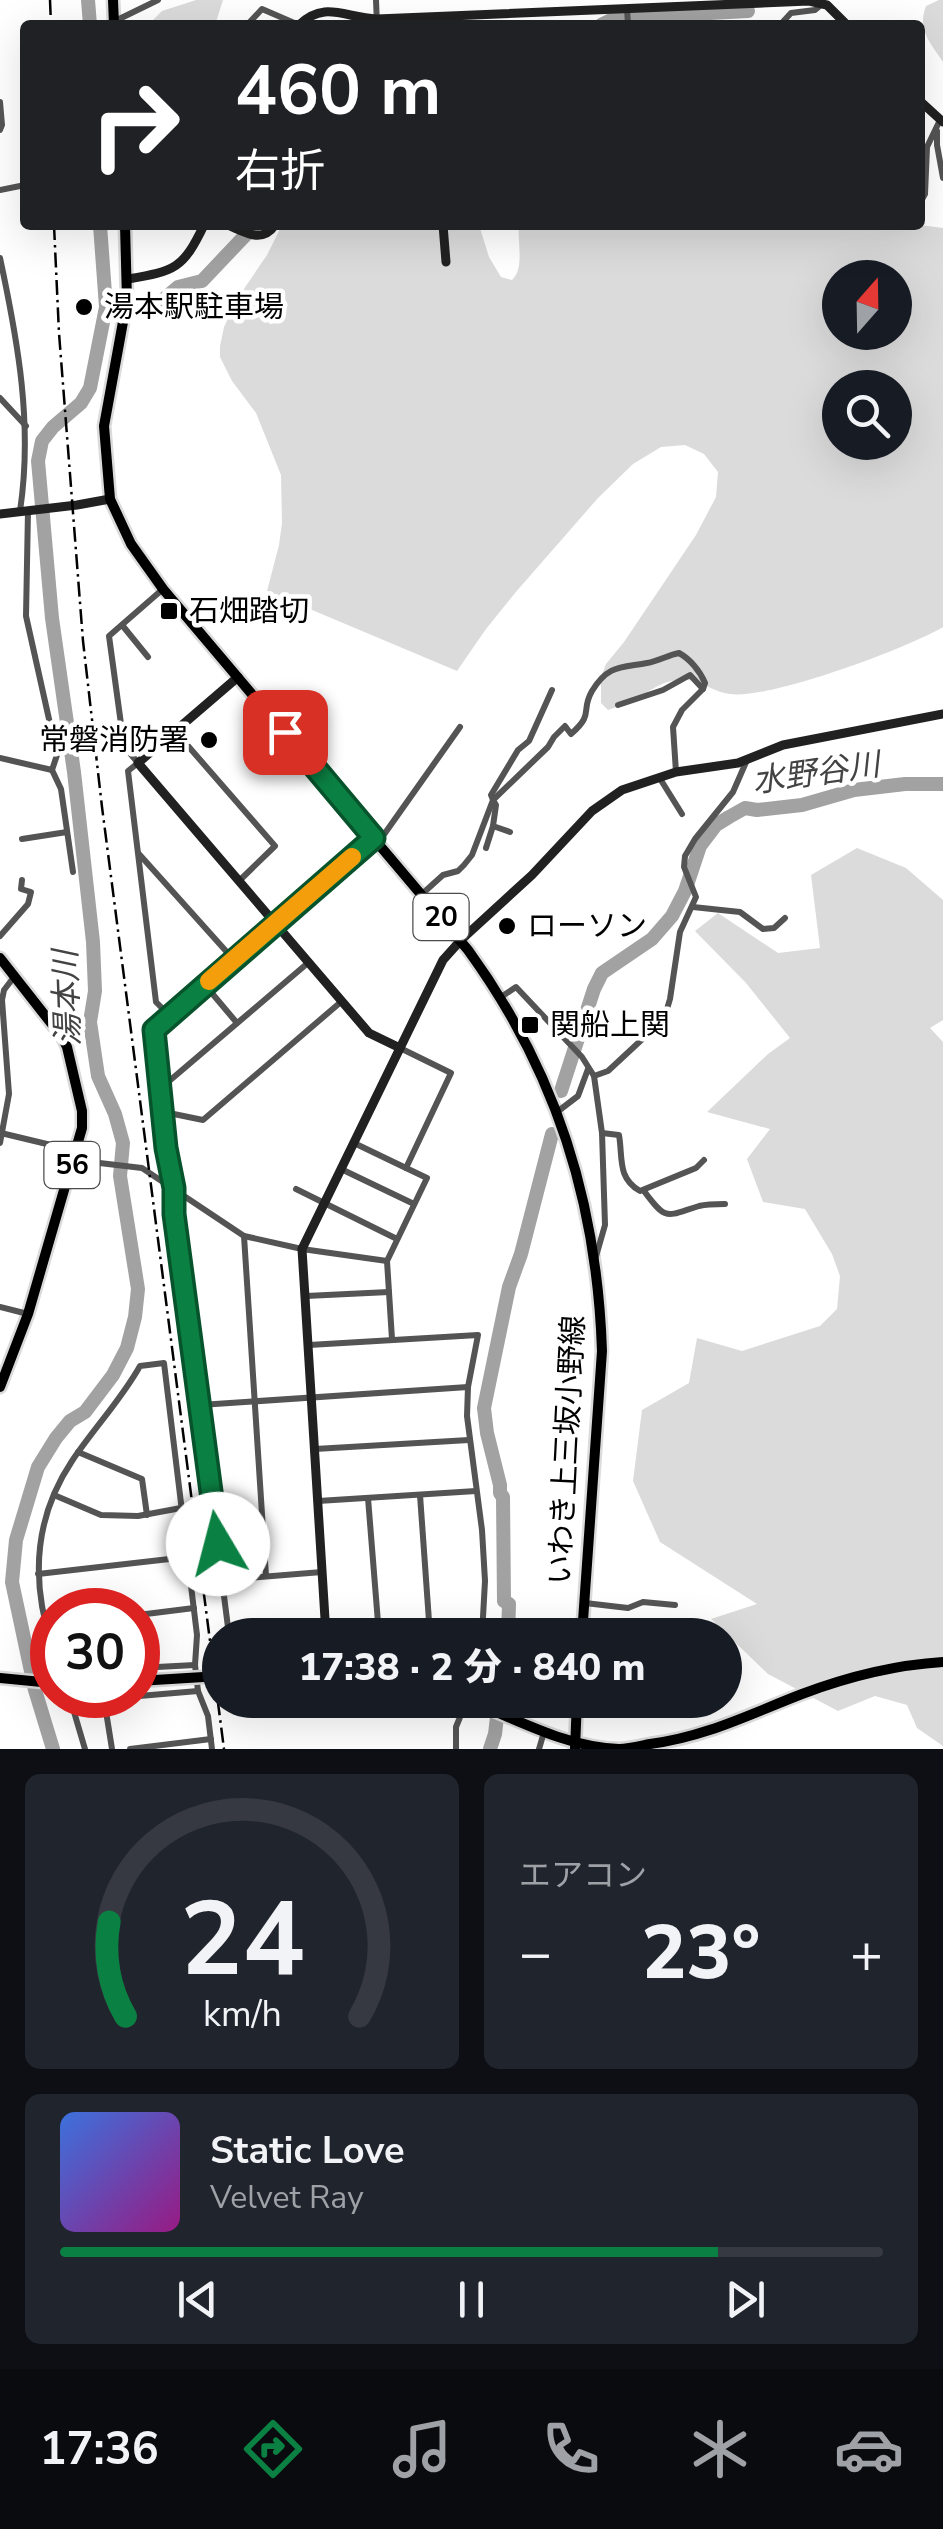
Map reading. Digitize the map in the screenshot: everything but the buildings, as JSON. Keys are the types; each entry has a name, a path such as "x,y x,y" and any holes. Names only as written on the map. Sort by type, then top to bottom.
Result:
{"main road":[{"name":"いわき上三坂小野線","path":"125,230 125,316 104,426 110,499 131,544 164,589 461,940 521,1033 566,1134 588,1215 600,1308 602,1382 584,1618"},
{"name":"56","path":"0,958 54,1025 67,1048 82,1110 75,1155 28,1314 0,1386"},
{"path":"511,1718 574,1745 619,1749 669,1742 749,1718 852,1678 943,1662"},
{"path":"160,1680 202,1677"},
{"path":"0,1678 30,1682"},
{"path":"574,1745 576,1718"}],"street":[{"path":"128,15 129,0"},
{"path":"119,20 158,0"},
{"path":"504,0 505,12"},
{"path":"403,20 505,12 628,17 676,3 809,1 823,3 842,20"},
{"path":"785,20 791,13 815,10 823,3"},
{"path":"322,4 370,20"},
{"path":"252,20 262,9 287,20"},
{"path":"0,102 0,130"},
{"path":"940,122 937,146 943,178"},
{"path":"925,160 926,147 940,122"},
{"path":"128,280 162,273 181,263 201,230"},
{"path":"241,230 254,235 271,230"},
{"path":"443,230 446,262"},
{"path":"0,258 17,338 26,426 26,616 57,754 52,770 60,789 73,872"},
{"path":"0,398 26,426"},
{"path":"1,516 110,499"},
{"path":"164,589 110,636 124,746 369,1033 451,1072 406,1168"},
{"path":"122,625 148,657"},
{"path":"422,894 443,875 458,872 464,866 493,800 564,726 571,734 585,722 592,691 614,668 646,664 678,653 701,674 703,688 682,710 673,727 676,772"},
{"path":"618,705 664,690 690,675 703,688"},
{"path":"170,1016 156,1002 128,771 238,677"},
{"path":"486,848 496,805 491,795 518,750 529,741 552,690"},
{"path":"325,1618 302,1248 443,960 592,811 622,790 658,776 748,760 783,745 943,714"},
{"path":"226,1618 154,1030 376,840 460,727"},
{"path":"175,731 274,846 239,881"},
{"path":"0,758 52,770"},
{"path":"594,1076 608,1071 664,1019 680,932 696,897 684,862 687,850 734,792 748,760"},
{"path":"658,776 682,814"},
{"path":"493,826 510,832"},
{"path":"22,840 67,832"},
{"path":"138,854 234,960"},
{"path":"0,936 29,901 31,892 21,889 22,880"},
{"path":"693,908 740,912 764,929 774,928 784,918"},
{"path":"160,1088 309,962"},
{"path":"0,1143 9,1083 2,1000 14,976"},
{"path":"205,985 237,1023"},
{"path":"501,997 516,986 582,1057 594,1076 602,1132 605,1225 595,1260"},
{"path":"164,1112 203,1120 342,1001"},
{"path":"558,1112 578,1096 589,1068"},
{"path":"602,1132 619,1136 624,1176 634,1188 644,1191 659,1210 673,1215 724,1204"},
{"path":"1,1133 105,1163 136,1166 244,1236 387,1261"},
{"path":"354,1143 427,1178 387,1261 392,1339"},
{"path":"644,1191 696,1168 704,1160"},
{"path":"341,1169 414,1204"},
{"path":"296,1190 397,1239"},
{"path":"244,1236 266,1576"},
{"path":"306,1296 389,1292"},
{"path":"0,1307 28,1314"},
{"path":"309,1345 478,1336 466,1416 482,1530 483,1618"},
{"path":"41,1588 38,1574 41,1530 54,1495 78,1452 140,1366 164,1363 197,1635 198,1691 208,1716 212,1749"},
{"path":"199,1404 468,1387"},
{"path":"314,1448 469,1440"},
{"path":"78,1452 142,1479 147,1515"},
{"path":"318,1502 476,1491"},
{"path":"54,1495 100,1515 147,1515 180,1508"},
{"path":"420,1495 429,1618"},
{"path":"368,1498 378,1618"},
{"path":"38,1574 187,1557"},
{"path":"222,1580 322,1572"},
{"path":"585,1603 628,1608 643,1602 675,1605"},
{"path":"160,1612 194,1608"},
{"path":"160,1667 195,1665"},
{"path":"112,1749 104,1699 198,1691"},
{"path":"76,1718 85,1749"},
{"path":"456,1749 460,1718"},
{"path":"539,1749 544,1730"},
{"path":"130,1749 211,1739"}],"shaded area":[{"path":"196,0 223,0 217,20 153,20 162,11"},
{"path":"943,0 943,62 926,36 926,6"},
{"path":"943,228 943,627 871,659 775,689 730,694 694,681 679,680 659,685 608,710 601,703 601,677 606,664 696,535 716,497 718,472 704,454 685,445 661,447 633,464 598,498 515,593 457,671 267,591 282,523 281,475 256,413 220,357 224,327 280,230 481,230 489,257 501,277 512,280 519,262 519,230"},
{"path":"857,848 906,868 943,900 943,1020 930,1028 943,1042 943,1746 917,1728 907,1705 875,1696 838,1711 768,1674 742,1649 742,1618 714,1618 757,1604 660,1542 633,1481 642,1410 689,1383 697,1338 742,1351 820,1326 837,1309 840,1276 832,1254 805,1209 763,1202 747,1159 770,1129 707,1112 790,1038 746,983 695,931 718,913 778,953 820,948 811,875"}],"waterway":[{"name":"湯本川","path":"88,0 90,20"},
{"path":"611,20 748,11"},
{"name":"湯本川","path":"53,1749 35,1690 12,1582 16,1540 38,1467 56,1438 70,1421 85,1412 113,1375 127,1348 138,1289 120,1176 123,1143 98,1076 90,1022 95,991 93,942 52,618 38,461 42,441 81,403 90,388 106,307 100,230"},
{"path":"132,308 158,304 178,287 202,281 250,230"},
{"name":"水野谷川","path":"561,1091 602,973 652,939 672,916 700,846 716,825 745,808 802,805 854,790 943,784"},
{"name":"水野谷川","path":"509,1618 509,1604 504,1601 503,1497 484,1408 509,1287 552,1134"},
{"name":"水野谷川","path":"490,1749 497,1718"}],"railway":[{"path":"50,0 51,20"},
{"path":"54,230 83,641 224,1749"}],"slow traffic":[{"path":"209,981 352,857"}],"place":[{"name":"湯本駅駐車場","path":"84,307"},
{"name":"石畑踏切","path":"169,611"},
{"name":"常磐消防署","path":"209,740"},
{"name":"ローソン","path":"507,926"},
{"name":"関船上関","path":"530,1025"}],"route":[{"path":"218,1544 154,1030 374,838 285,732"}]}
